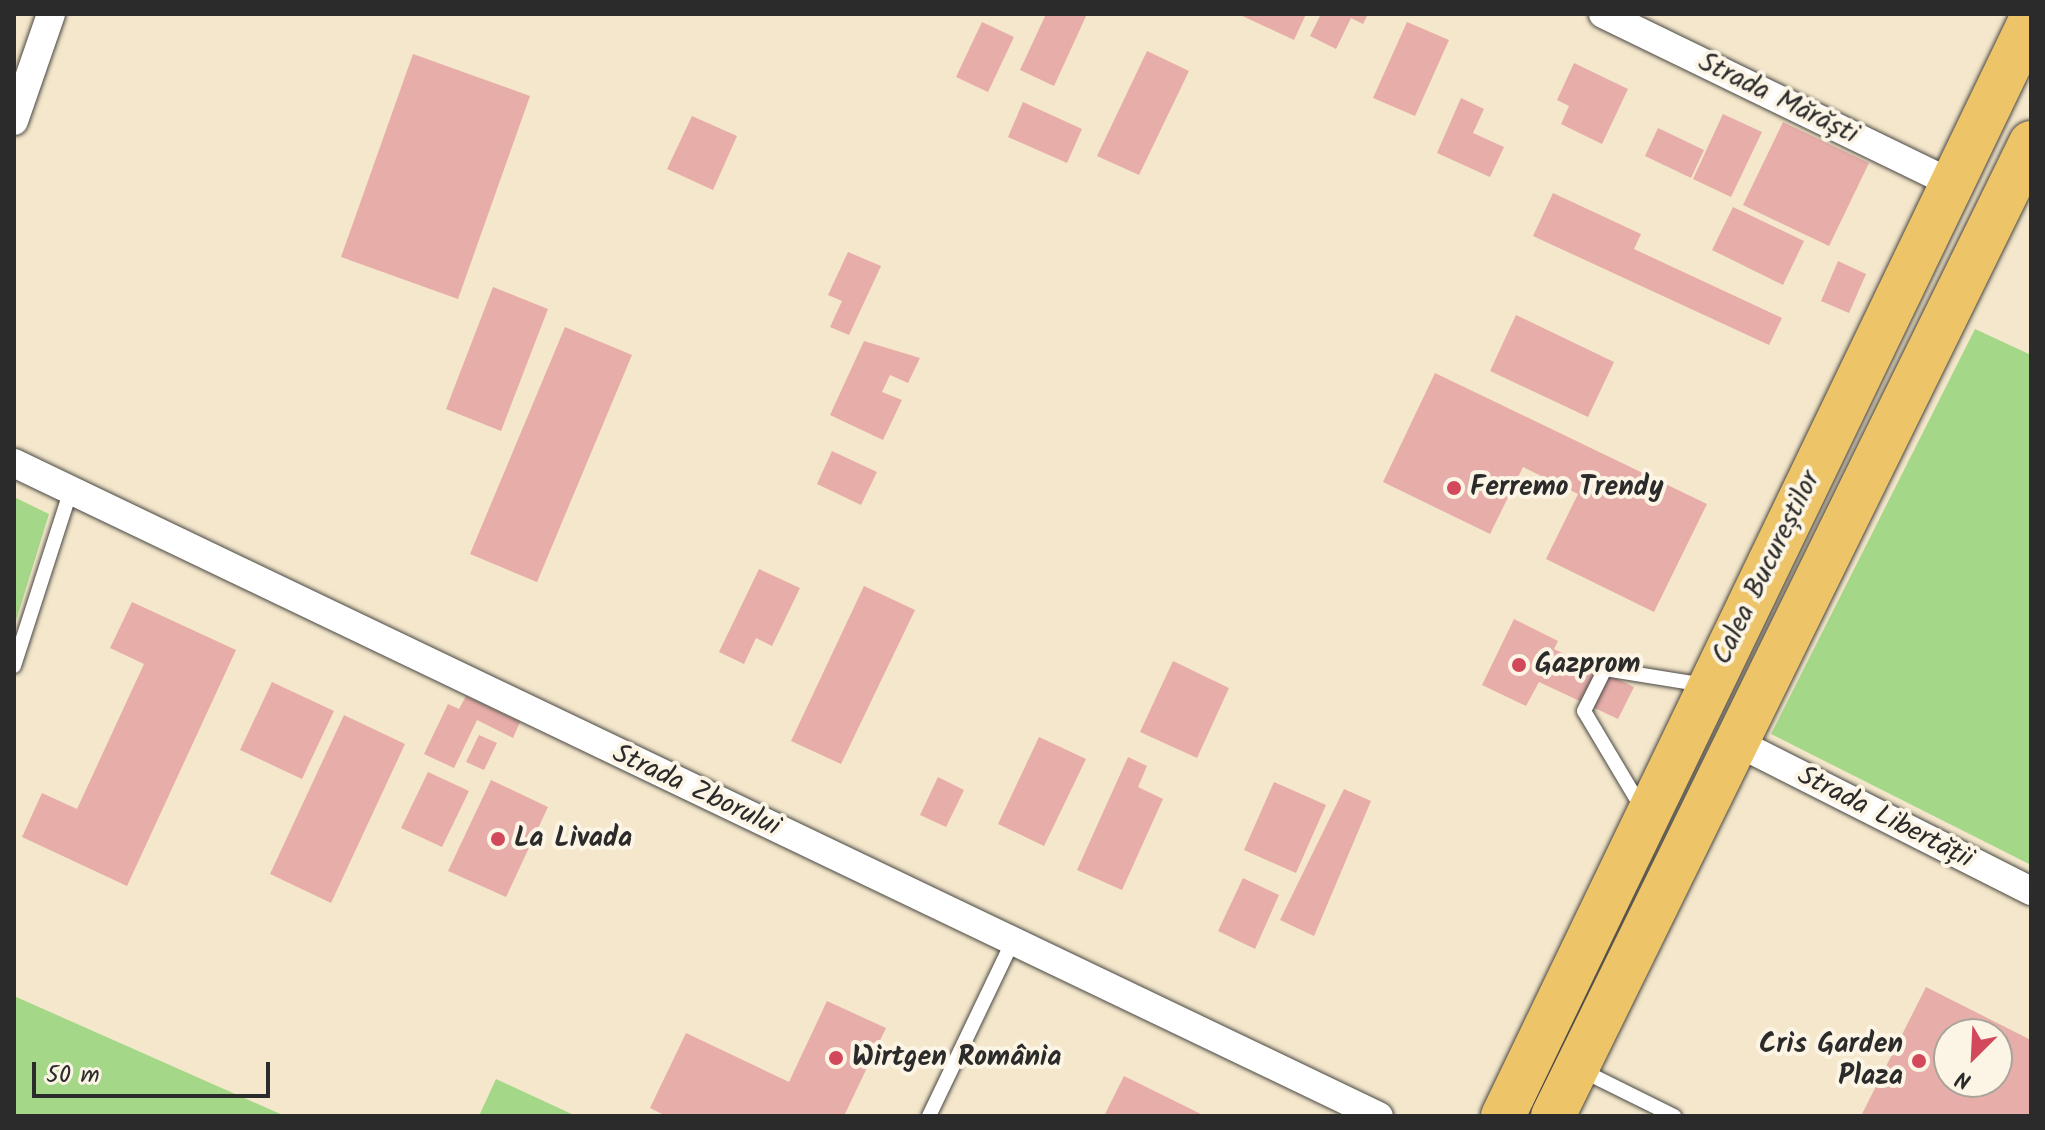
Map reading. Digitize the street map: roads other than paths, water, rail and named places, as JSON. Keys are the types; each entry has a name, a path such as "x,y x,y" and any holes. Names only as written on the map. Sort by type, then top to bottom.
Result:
{"highway":[{"name":"Calea Bucureștilor","path":"1503,1116 2031,20"},
{"name":"Calea Bucureștilor","path":"1553,1116 1740,744 2031,143"}],"street":[{"path":"14,121 51,14"},
{"name":"Strada Mărăști","path":"1603,14 1953,184"},
{"name":"Strada Zborului","path":"14,463 1379,1116"},
{"name":"Strada Libertății","path":"1740,744 2031,891"}],"lane":[{"path":"14,666 71,490"},
{"path":"1647,816 1584,711 1605,669 1709,686"},
{"path":"929,1116 1013,941"},
{"path":"1576,1068 1674,1116"}],"place":[{"name":"Ferremo Trendy","path":"1454,488"},
{"name":"Gazprom","path":"1519,665"},
{"name":"La Livada","path":"498,839"},
{"name":"Wirtgen România","path":"836,1058"},
{"name":"Cris Garden Plaza","path":"1919,1061"}]}
